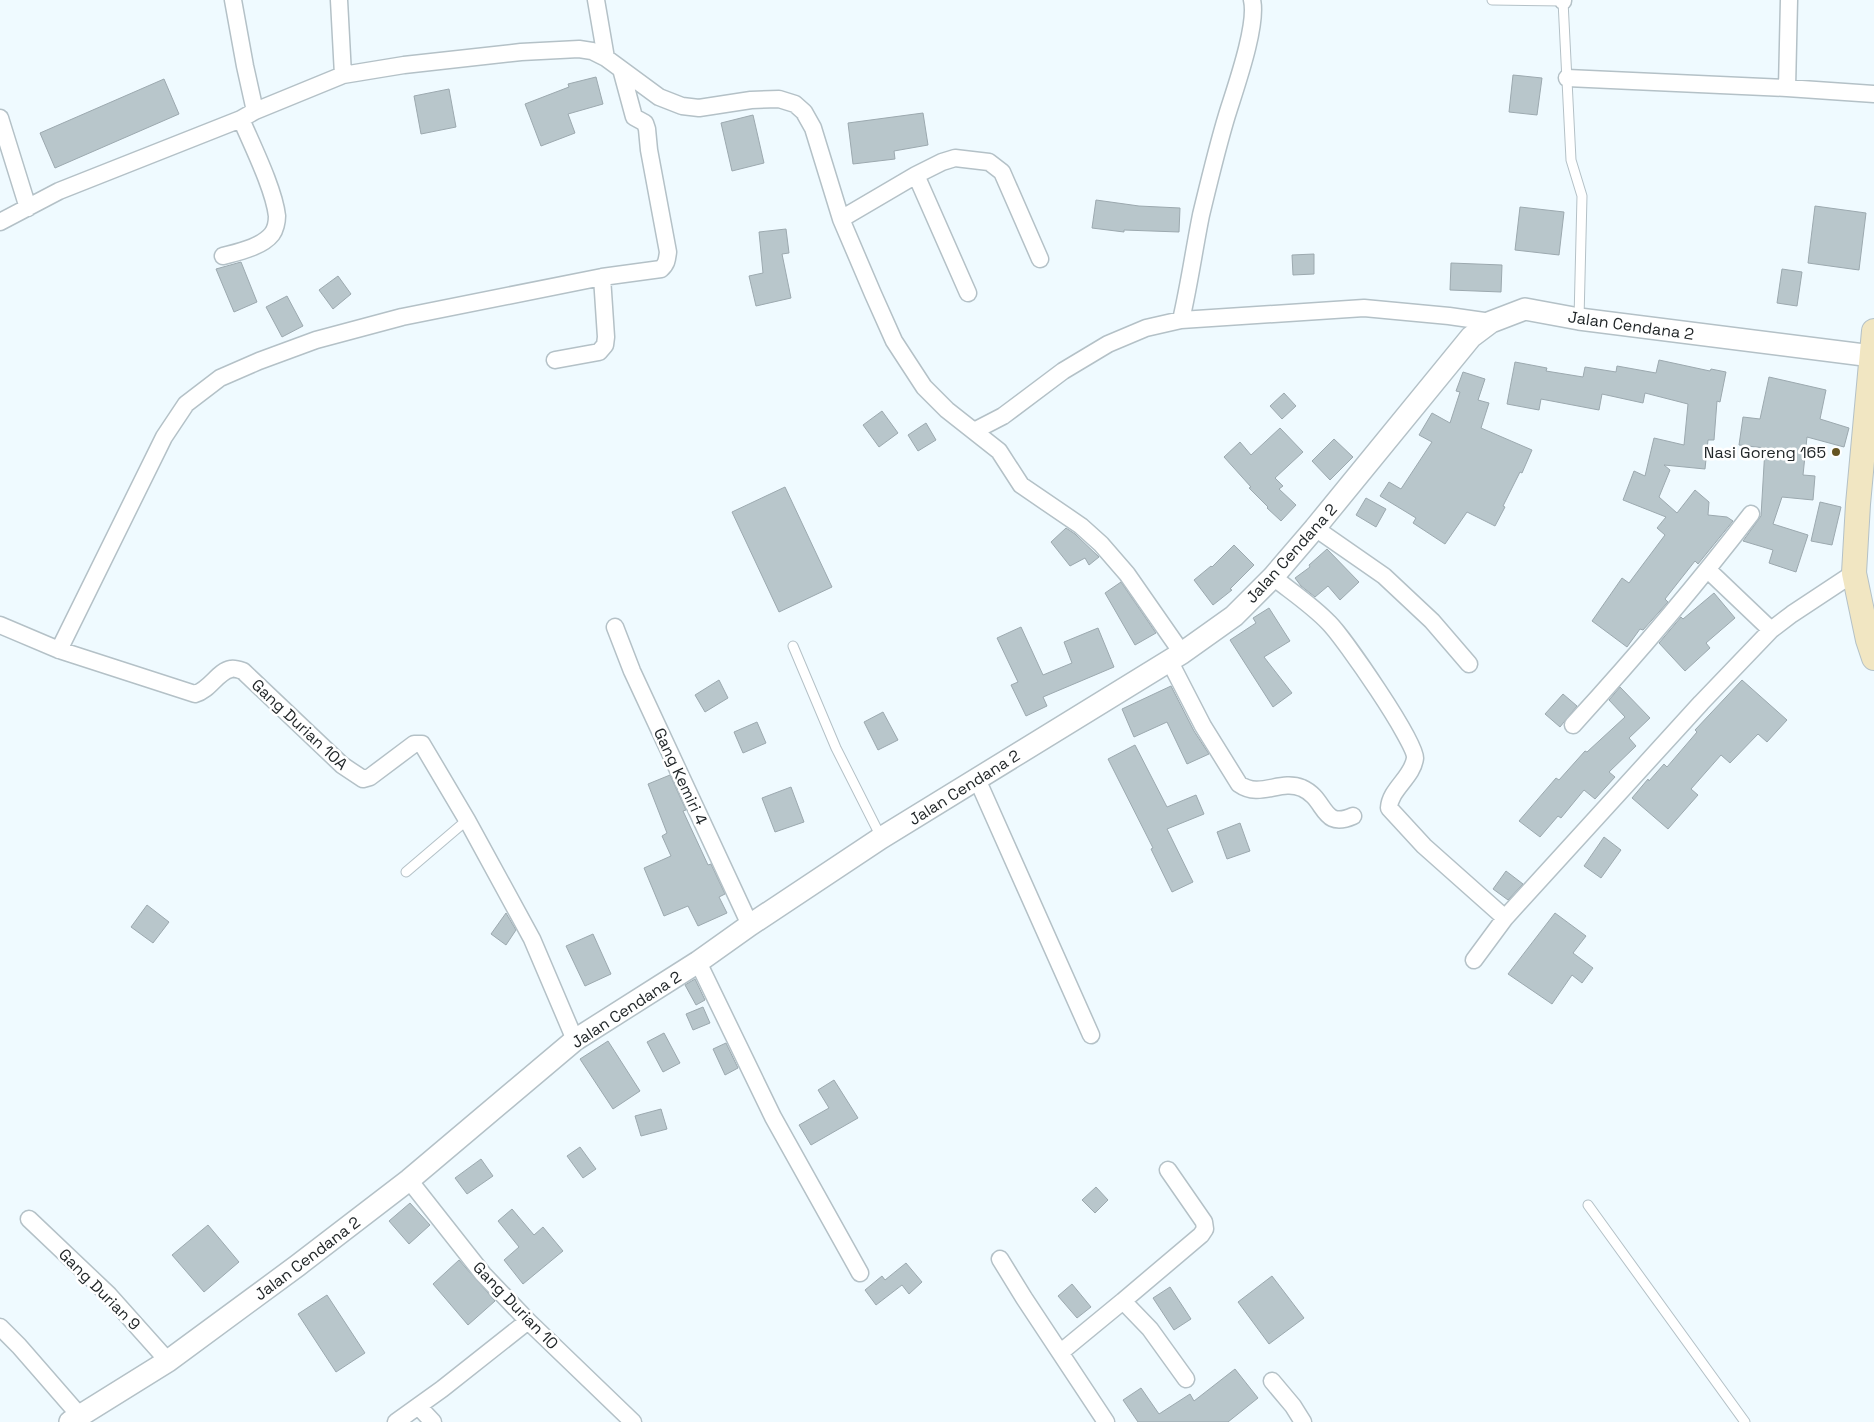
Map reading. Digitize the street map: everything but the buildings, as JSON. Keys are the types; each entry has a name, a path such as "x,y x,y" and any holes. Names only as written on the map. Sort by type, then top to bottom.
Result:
{"main road":[{"path":"1874,331 1858,504 1854,573 1868,640 1874,658"}],"street":[{"path":"223,256 250,249 272,235 277,216 248,115 244,66 233,0"},
{"path":"339,0 343,75"},
{"path":"596,0 606,58"},
{"path":"1181,320 1201,216 1226,117 1245,55 1251,25 1252,0"},
{"path":"1787,88 1789,0"},
{"path":"0,222 59,191 343,75 404,65 521,52 579,49 592,51 606,58 659,96 682,106 699,108 752,100 779,99 795,104 804,112 813,128 842,219 894,341 924,387 947,410 999,451 1021,485 1081,526 1101,544 1127,574 1176,656 1203,726 1239,784 1255,791 1290,785 1302,788 1312,794 1334,820 1341,821 1353,816"},
{"path":"0,625 59,650 164,437 186,404 220,378 316,340 402,317 602,278 660,269 666,265 668,252 650,158 647,129 645,123 634,117 621,69"},
{"path":"1567,78 1874,94"},
{"path":"0,118 28,208"},
{"path":"842,219 916,175 942,162 955,158 989,162 1002,172 1040,259"},
{"path":"916,175 968,293"},
{"path":"554,360 599,352 605,345 602,278"},
{"path":"974,431 1003,416 1064,371 1108,344 1146,328 1181,320 1364,308 1491,322"},
{"name":"Jalan Cendana 2","path":"75,1419 168,1361 297,1266 409,1180 575,1040 698,962 881,838 1176,656 1234,616 1273,577 1315,528 1471,337 1491,322 1525,308 1579,319 1872,366"},
{"path":"1573,725 1636,656 1708,570 1751,514"},
{"path":"1315,528 1384,576 1432,621 1469,664"},
{"path":"1708,570 1771,630"},
{"path":"1474,960 1505,918 1701,703 1771,630 1854,573"},
{"path":"1273,577 1328,622 1340,636 1381,695 1410,742 1415,759 1392,798 1389,808 1424,846 1505,918"},
{"name":"Gang Kemiri 4","path":"615,627 636,680 750,925"},
{"name":"Gang Durian 10A","path":"59,650 195,694 203,692 222,674 231,669 243,671 342,764 363,779 370,778 414,744 422,744 467,820 532,939 575,1040"},
{"path":"977,779 1091,1035"},
{"path":"698,962 773,1117 860,1273"},
{"path":"1061,1352 1201,1235 1205,1228 1204,1222 1168,1170"},
{"name":"Gang Durian 10","path":"409,1180 483,1274 528,1321 633,1422"},
{"name":"Gang Durian 9","path":"29,1219 109,1296 168,1361"},
{"path":"1000,1259 1106,1422"},
{"path":"1123,1301 1150,1329 1186,1379"},
{"path":"396,1422 528,1321"},
{"path":"0,1327 19,1346 75,1419"},
{"path":"1272,1381 1304,1422"},
{"path":"419,1406 433,1422"}],"lane":[{"path":"1492,0 1563,1 1571,160 1582,196 1579,319"},
{"path":"793,646 836,748 881,838"},
{"path":"406,872 467,820"},
{"path":"1588,1205 1745,1422"}],"place":[{"name":"Nasi Goreng 165","path":"1836,452"}]}
